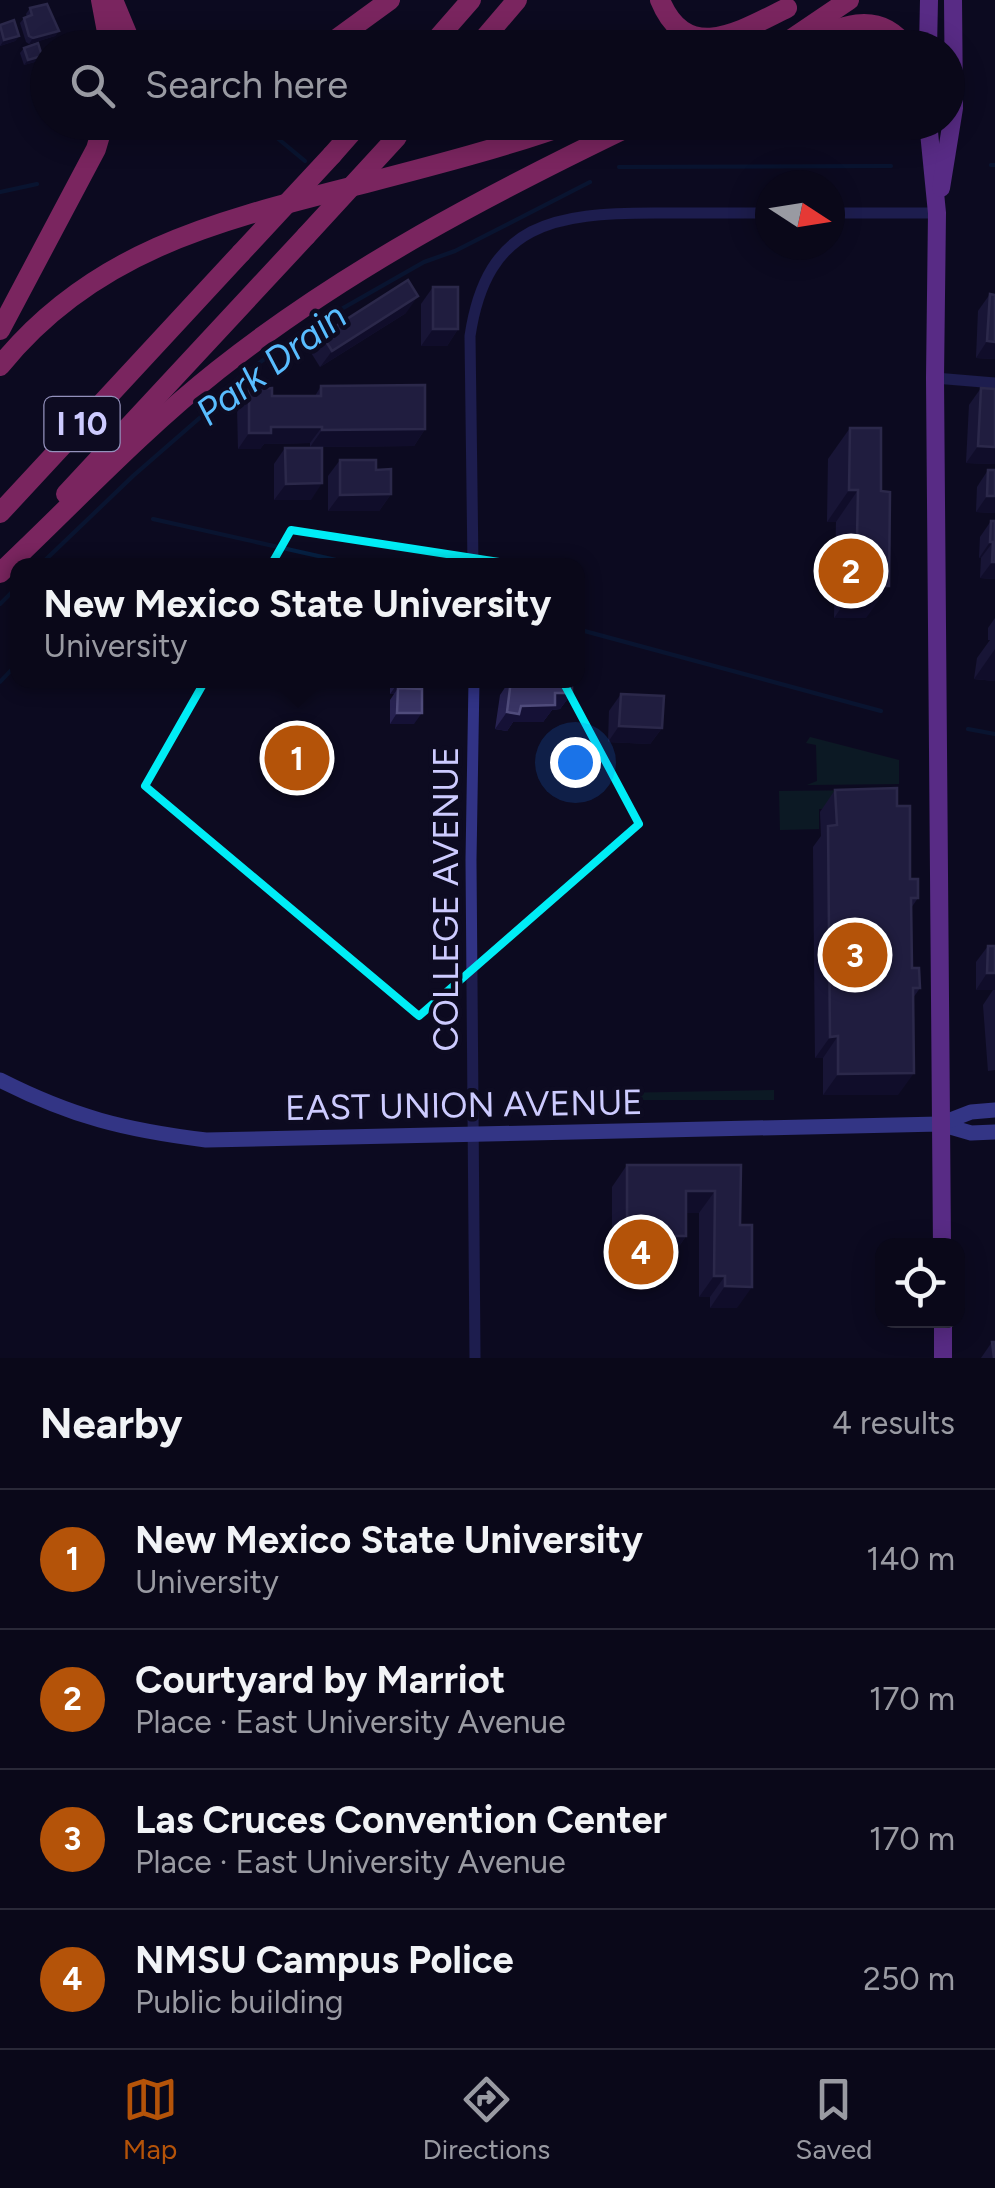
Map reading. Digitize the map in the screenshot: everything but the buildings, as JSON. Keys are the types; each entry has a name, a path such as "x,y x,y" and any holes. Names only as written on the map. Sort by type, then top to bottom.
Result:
{"highway":[{"path":"101,0 107,30"},
{"path":"113,0 126,30"},
{"path":"349,30 390,0"},
{"path":"445,30 471,0"},
{"path":"491,30 517,0"},
{"path":"660,0 665,12 683,30"},
{"path":"805,30 849,0"},
{"path":"737,30 794,4"},
{"path":"753,30 794,4"},
{"path":"838,30 856,22 886,30"},
{"path":"0,330 99,140"},
{"name":"I 10","path":"0,513 345,140"},
{"name":"I 10","path":"0,564 395,140"},
{"path":"0,366 80,291 129,260 185,234 244,214 522,140"},
{"path":"16,558 190,394 292,315 430,228 604,140"}],"main road":[{"path":"928,30 929,0"},
{"path":"953,0 953,30"},
{"path":"930,140 937,213 942,1238"},
{"path":"937,213 949,140"},
{"path":"943,1328 944,1358"}],"street":[{"path":"472,558 470,336 475,299 495,262 525,235 560,220 600,214 755,213"},
{"path":"845,213 937,213"},
{"path":"935,378 995,383"},
{"name":"COLLEGE AVENUE","path":"474,688 474,1358"},
{"name":"EAST UNION AVENUE","path":"0,1080 93,1120 187,1138 940,1124"},
{"path":"940,1124 971,1112 995,1110"},
{"path":"940,1124 971,1134 995,1132"}],"highlighted area":[{"path":"291,530 499,562 639,824 419,1016 145,786"}],"green space":[{"path":"810,737 899,760 899,784 807,785 817,781 816,745 806,743"},
{"path":"882,790 882,808 819,809 819,829 780,830 779,791"},
{"path":"774,1090 774,1100 616,1100 617,1093"}],"waterway":[{"path":"280,140 305,161"},
{"name":"Park Drain","path":"619,167 891,166"},
{"name":"Park Drain","path":"47,558 236,380 301,332 424,262 455,251 590,182"},
{"name":"Park Drain","path":"0,192 37,184"},
{"path":"153,519 327,558"},
{"name":"Park Drain","path":"0,604 10,594"},
{"path":"585,631 881,711"},
{"path":"0,682 10,671"},
{"path":"968,729 995,734"}],"place":[{"name":"Courtyard by Marriot","path":"851,571"},
{"name":"New Mexico State University","path":"297,758"},
{"name":"Las Cruces Convention Center","path":"855,955"},
{"name":"NMSU Campus Police","path":"641,1252"}]}
